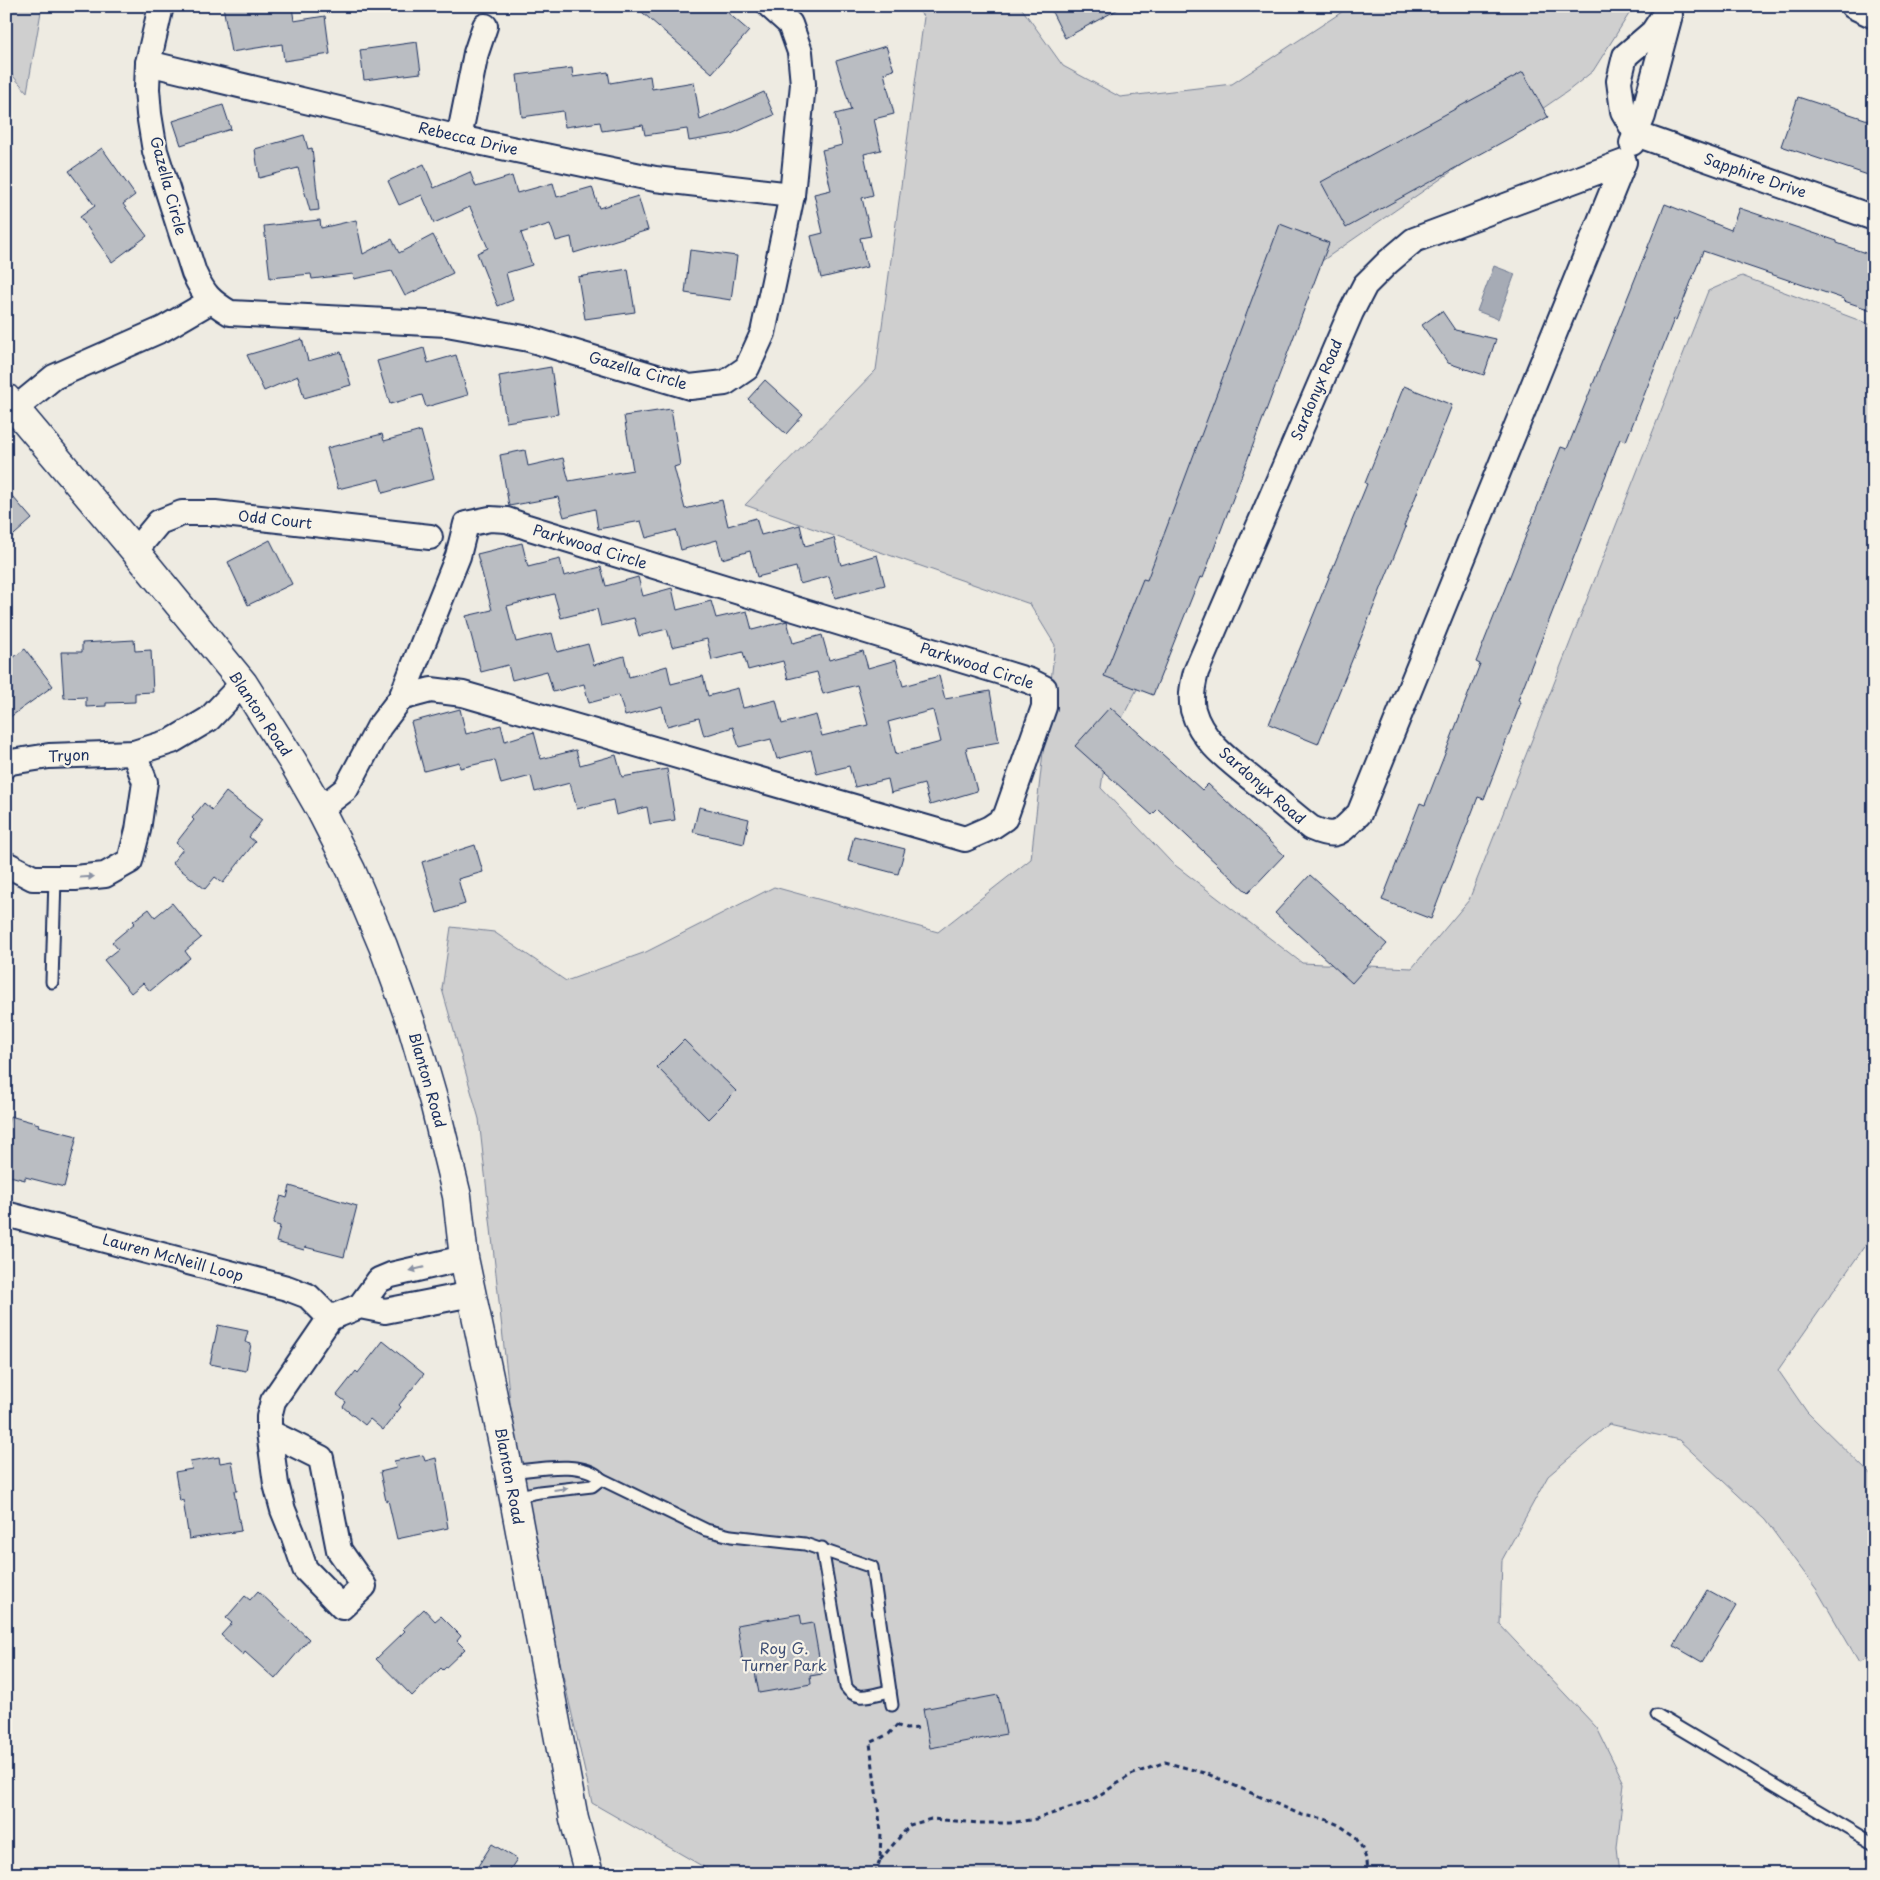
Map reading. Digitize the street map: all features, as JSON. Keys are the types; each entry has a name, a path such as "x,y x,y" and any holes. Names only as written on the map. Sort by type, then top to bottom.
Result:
{"street":[{"name":"Gazella Circle","path":"161,6 148,62 148,97 155,151 194,273 200,286 211,301 230,313 447,324 529,339 690,387 725,383 747,368 763,333 792,195 803,84 800,52 790,24 770,6"},
{"name":"Sardonyx Road","path":"1624,162 1414,240 1365,285 1351,312 1196,672 1192,690 1193,708 1199,725 1210,741 1224,756 1311,828 1327,835 1339,833 1359,814 1643,116 1671,6"},
{"name":"Sardonyx Road","path":"1636,134 1623,111 1619,81 1625,56 1654,32 1671,6"},
{"path":"1853,6 1874,16"},
{"path":"459,138 476,53 484,26"},
{"name":"Rebecca Drive","path":"148,62 459,138 655,180 792,195"},
{"name":"Sapphire Drive","path":"1636,134 1874,218"},
{"path":"9,408 54,377 163,329 211,301"},
{"name":"Blanton Road","path":"9,408 135,551 243,683 320,809 351,870 383,946 411,1023 434,1102 456,1196 464,1258 511,1485 574,1818 589,1874"},
{"name":"Odd Court","path":"135,551 159,522 182,513 215,513 430,537"},
{"name":"Parkwood Circle","path":"320,809 346,789 379,727 401,698 458,556 466,524 490,519 507,520 1030,681 1044,688 1044,707 1005,818 990,828 965,839 463,694 431,690 401,698"},
{"name":"Tryon","path":"6,765 11,762 49,756 134,753 172,741 209,720 243,683"},
{"path":"6,864 33,878 55,878 105,876 130,861 138,830 145,782 134,753"},
{"name":"Lauren McNeill Loop","path":"6,1214 287,1288 308,1296 330,1318"},
{"path":"269,1432 321,1458 339,1550 364,1586 342,1607 305,1570 283,1510 276,1484 269,1432 269,1417 273,1401 330,1318 360,1306 379,1280 391,1275 464,1258"},
{"path":"360,1306 384,1311 472,1294"}],"lane":[{"path":"52,982 55,878"},
{"path":"511,1485 555,1467 580,1469 595,1473 601,1479 706,1530 731,1536 804,1544 822,1548 872,1567 892,1705"},
{"path":"511,1485 539,1492 592,1486 601,1479"},
{"path":"822,1548 846,1686 850,1693 861,1696 890,1691"},
{"path":"1657,1715 1874,1844"}],"path":[{"path":"880,1860 880,1832 870,1743 889,1734 896,1725 892,1705"},
{"path":"896,1725 906,1729 918,1728"},
{"path":"874,1874 880,1860 910,1825 931,1819 1002,1823 1036,1819 1090,1801 1131,1775 1165,1762 1208,1774 1302,1815 1325,1819 1339,1825 1354,1835 1361,1846 1367,1861 1368,1874"}],"green space":[{"path":"6,6 42,6 27,92 6,68"},
{"name":"Roy G. Turner Park","path":"914,6 1020,6 1063,66 1120,97 1232,84 1351,6 1634,6 1593,71 1568,91 1290,283 1162,641 1107,747 1101,788 1171,862 1302,963 1412,968 1469,900 1708,291 1742,276 1874,326 1874,1233 1778,1370 1807,1412 1874,1478 1874,1655 1859,1662 1817,1590 1765,1520 1679,1440 1609,1424 1548,1476 1502,1560 1500,1625 1597,1728 1624,1783 1617,1848 1620,1874 716,1874 592,1803 543,1587 514,1438 479,1119 442,989 451,927 494,932 566,981 646,952 774,887 938,932 1031,859 1055,645 1030,604 745,505 876,370 924,17"}],"shaded area":[{"path":"1494,266 1515,274 1498,319 1477,311"}],"building":[{"path":"223,6 292,6 294,21 325,16 330,54 284,61 282,44 231,52"},
{"path":"635,6 720,6 749,31 712,73"},
{"path":"1063,6 1124,6 1065,38 1052,12"},
{"path":"417,42 421,73 364,80 360,50"},
{"path":"886,46 894,70 884,73 894,114 874,119 881,150 864,154 873,195 862,198 871,236 860,238 867,267 821,278 811,236 823,233 814,194 831,190 822,150 842,145 835,114 851,110 836,61"},
{"path":"572,68 573,77 608,72 610,83 650,76 652,89 694,82 700,120 764,92 774,115 731,134 689,141 687,129 645,135 643,125 602,131 600,122 565,127 563,111 522,117 517,75"},
{"path":"1523,72 1548,117 1346,228 1321,182"},
{"path":"1798,97 1874,122 1874,177 1781,146"},
{"path":"223,105 231,129 181,145 173,121"},
{"path":"304,135 308,149 312,148 319,210 310,211 298,168 259,178 255,149"},
{"path":"102,148 135,195 123,204 147,236 112,262 80,217 95,206 69,171"},
{"path":"424,164 434,188 470,172 476,187 512,176 517,193 553,183 557,197 592,187 599,208 638,196 648,230 574,253 571,237 556,241 550,224 521,233 532,265 506,273 513,300 498,306 477,253 488,248 470,207 434,223 422,195 399,205 388,181"},
{"path":"1665,204 1731,230 1739,208 1837,241 1837,243 1874,256 1874,311 1703,251 1626,441 1620,439 1518,700 1521,702 1484,799 1478,797 1431,919 1382,900 1420,803 1425,805 1480,664 1476,662 1561,447 1567,449"},
{"path":"320,220 321,228 356,220 363,254 392,239 399,253 433,235 453,273 405,296 392,271 354,279 353,274 312,279 311,274 270,278 264,226"},
{"path":"1280,224 1329,243 1203,578 1200,577 1153,695 1104,676 1143,579 1147,580"},
{"path":"690,250 737,256 731,300 685,293"},
{"path":"628,269 635,312 585,319 578,277"},
{"path":"1442,311 1455,330 1496,339 1484,375 1448,363 1422,325"},
{"path":"302,339 308,361 341,352 351,385 304,398 298,376 264,391 247,355"},
{"path":"424,348 428,363 456,355 468,395 426,407 422,395 390,404 377,361"},
{"path":"551,367 558,414 506,422 499,376"},
{"path":"765,380 803,415 786,434 748,399"},
{"path":"1404,386 1452,405 1404,526 1406,527 1318,744 1269,724 1367,484 1365,483"},
{"path":"671,409 680,465 674,467 685,509 722,500 728,526 756,518 761,535 800,525 805,546 834,538 841,565 877,555 885,585 835,598 829,576 800,584 796,567 757,577 750,551 722,559 717,540 681,550 676,530 646,538 641,521 598,529 595,509 564,517 558,497 509,506 500,455 525,450 528,466 563,458 569,481 633,470 624,416"},
{"path":"421,431 434,479 383,493 379,479 338,489 327,448 382,434 384,441"},
{"path":"6,489 32,519 6,542"},
{"path":"270,540 292,584 248,605 228,562"},
{"path":"522,543 528,567 560,559 564,576 601,567 606,586 638,577 643,596 672,588 677,610 711,601 716,618 747,611 752,630 787,621 793,643 822,635 829,660 863,651 868,668 896,660 903,686 939,676 945,699 990,691 999,742 966,748 977,791 930,805 924,784 891,793 888,779 855,787 849,766 817,774 811,750 777,759 771,739 739,747 733,727 704,736 699,718 667,726 662,706 625,716 619,695 589,703 584,684 553,692 547,671 512,680 508,665 481,672 466,616 492,610 477,554","holes":["554,594 561,618 597,609 601,626 634,618 639,636 667,629 672,647 707,639 712,660 743,652 748,670 783,661 788,679 817,672 823,694 857,685 868,725 822,736 816,715 782,724 776,700 743,708 738,688 708,696 703,676 671,684 667,666 629,677 624,656 594,665 588,644 557,652 552,633 516,642 507,606","933,710 941,742 896,754 888,722"]},
{"path":"134,640 135,651 151,650 153,692 135,693 135,702 106,703 106,706 86,707 86,697 64,698 61,652 82,652 82,643"},
{"path":"25,649 53,686 6,720 6,663"},
{"path":"1110,707 1202,790 1208,784 1284,855 1248,893 1158,809 1152,815 1075,746"},
{"path":"460,709 466,734 501,725 505,741 534,732 541,759 576,750 580,765 616,755 622,777 667,769 675,820 650,824 647,807 616,815 613,800 577,809 570,783 535,792 531,776 501,784 495,760 460,768 459,762 424,771 411,722"},
{"path":"226,792 262,820 249,837 255,842 223,883 215,877 205,889 172,863 183,849 176,843 194,820 192,818 204,803 212,810"},
{"path":"699,807 749,819 744,844 693,832"},
{"path":"854,836 905,849 898,874 848,861"},
{"path":"475,845 483,872 458,879 465,904 437,913 422,862"},
{"path":"1310,875 1387,944 1352,983 1275,913"},
{"path":"172,903 201,938 185,951 190,958 150,991 143,983 131,993 104,960 118,949 112,942 135,923 133,921 149,909 155,917"},
{"path":"684,1040 736,1091 708,1119 657,1067"},
{"path":"10,1116 39,1124 38,1126 77,1136 64,1187 25,1177 25,1180 6,1175 6,1129"},
{"path":"290,1186 357,1206 344,1257 305,1247 304,1250 276,1242 280,1226 273,1224 281,1196 287,1198"},
{"path":"218,1325 248,1331 245,1342 251,1344 246,1371 210,1364"},
{"path":"383,1341 424,1374 399,1405 401,1407 383,1430 370,1419 365,1425 343,1407 346,1402 337,1395 356,1371 358,1373"},
{"path":"423,1455 425,1461 436,1458 448,1528 397,1539 380,1472 396,1468 394,1461"},
{"path":"219,1457 220,1463 232,1461 237,1491 234,1491 241,1531 189,1539 183,1500 180,1501 175,1472 192,1469 190,1462"},
{"path":"1707,1590 1736,1606 1702,1662 1674,1646"},
{"path":"258,1591 309,1639 275,1679 245,1652 243,1655 221,1635 232,1623 226,1618 245,1596 250,1600"},
{"path":"424,1609 435,1621 441,1616 461,1636 457,1641 465,1649 443,1670 441,1668 412,1696 376,1659 405,1631 403,1629"},
{"path":"800,1614 802,1625 813,1623 822,1674 810,1676 811,1684 759,1693 753,1662 743,1663 737,1625"},
{"path":"998,1695 1006,1734 930,1748 923,1709"},
{"path":"492,1844 517,1859 507,1874 473,1874"}]}
